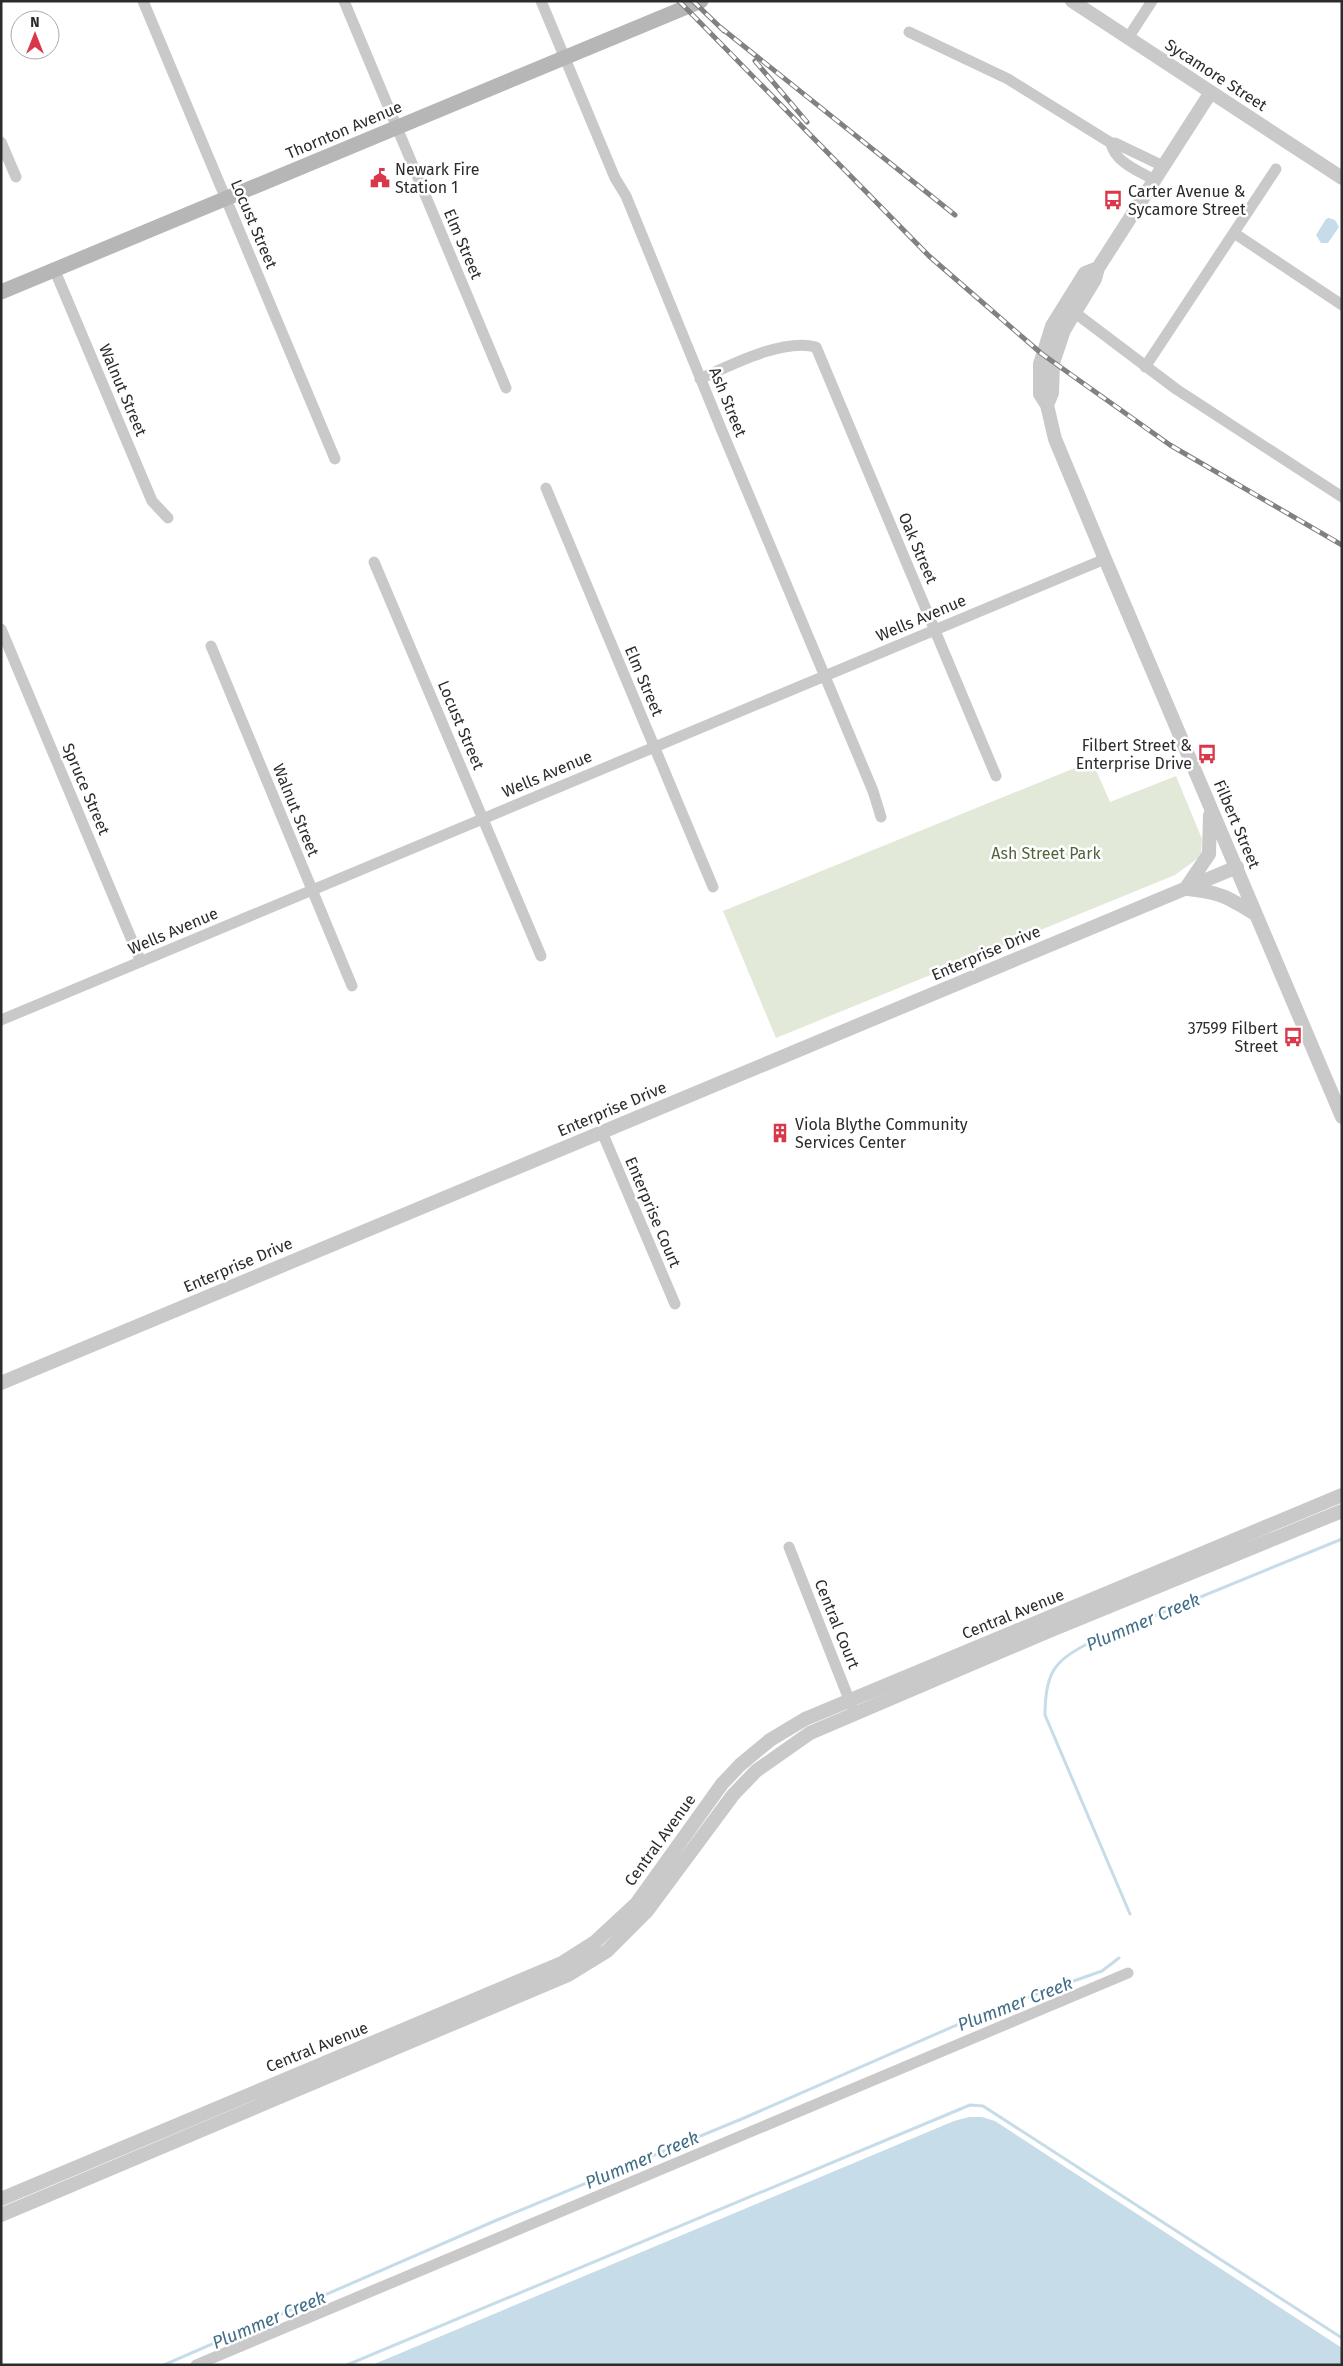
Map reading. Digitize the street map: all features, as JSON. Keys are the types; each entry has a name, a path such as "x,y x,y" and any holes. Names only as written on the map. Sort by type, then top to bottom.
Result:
{"main road":[{"name":"Thornton Avenue","path":"1,292 701,1"}],"street":[{"name":"Locust Street","path":"143,1 335,459"},
{"name":"Elm Street","path":"344,1 506,388"},
{"name":"Ash Street","path":"541,1 615,178 626,196 700,379 873,791 881,817"},
{"name":"Sycamore Street","path":"1072,1 1342,178"},
{"path":"1128,38 1152,1"},
{"path":"908,32 1008,79 1111,143 1116,143 1163,166"},
{"path":"1048,359 1094,279 1098,268 1212,92"},
{"path":"1,142 16,177"},
{"path":"1111,143 1112,150 1127,165 1155,180"},
{"path":"1146,367 1276,169"},
{"path":"1234,233 1342,305"},
{"path":"1048,359 1052,326 1085,273 1098,268"},
{"name":"Walnut Street","path":"55,271 152,501 158,510 168,518"},
{"path":"1074,312 1146,367 1342,497"},
{"name":"Oak Street","path":"700,379 764,353 800,343 816,347 996,776"},
{"name":"Filbert Street","path":"1048,359 1052,393 1047,405 1055,439 1342,1117"},
{"name":"Elm Street","path":"546,488 713,886"},
{"name":"Wells Avenue","path":"1,1020 1105,559"},
{"name":"Locust Street","path":"374,562 541,956"},
{"name":"Spruce Street","path":"1,629 141,962"},
{"name":"Walnut Street","path":"211,646 352,986"},
{"path":"1210,807 1209,854 1185,889 1214,892 1223,895 1255,914"},
{"name":"Enterprise Drive","path":"1,1383 1237,867"},
{"name":"Enterprise Court","path":"602,1132 674,1304"},
{"name":"Central Avenue","path":"1,2215 576,1970 607,1951 647,1911 733,1795 756,1771 852,1706 1342,1495"},
{"name":"Central Avenue","path":"1,2199 562,1962 595,1942 636,1904 722,1784 740,1765 770,1740 798,1723 852,1706 1342,1511"},
{"name":"Central Court","path":"790,1547 852,1706"},
{"path":"196,2365 1128,1973"}],"green space":[{"name":"Ash Street Park","path":"1092,761 1110,802 1176,776 1202,839 1201,856 1175,875 776,1038 723,911"}],"water":[{"path":"1326,219 1335,220 1339,227 1328,243 1321,243 1316,235"},
{"path":"969,2117 982,2117 995,2121 1342,2348 1342,2365 372,2365 954,2121"}],"waterway":[{"name":"Plummer Creek","path":"1130,1914 1045,1715 1047,1688 1050,1677 1061,1661 1069,1654 1093,1641 1342,1539"},
{"name":"Plummer Creek","path":"164,2365 497,2220 744,2118 991,2010 1102,1971 1119,1958"},
{"path":"347,2365 970,2105 983,2106 1342,2338"}],"railway":[{"path":"679,1 929,256 1042,354 1170,445 1342,545"},
{"path":"693,1 724,31"},
{"path":"720,27 955,215"},
{"path":"755,61 807,122"}],"place":[{"name":"Newark Fire Station 1","path":"380,178"},
{"name":"Carter Avenue & Sycamore Street","path":"1113,200"},
{"name":"Filbert Street & Enterprise Drive","path":"1207,754"},
{"name":"37599 Filbert Street","path":"1293,1037"},
{"name":"Viola Blythe Community Services Center","path":"780,1133"}]}
